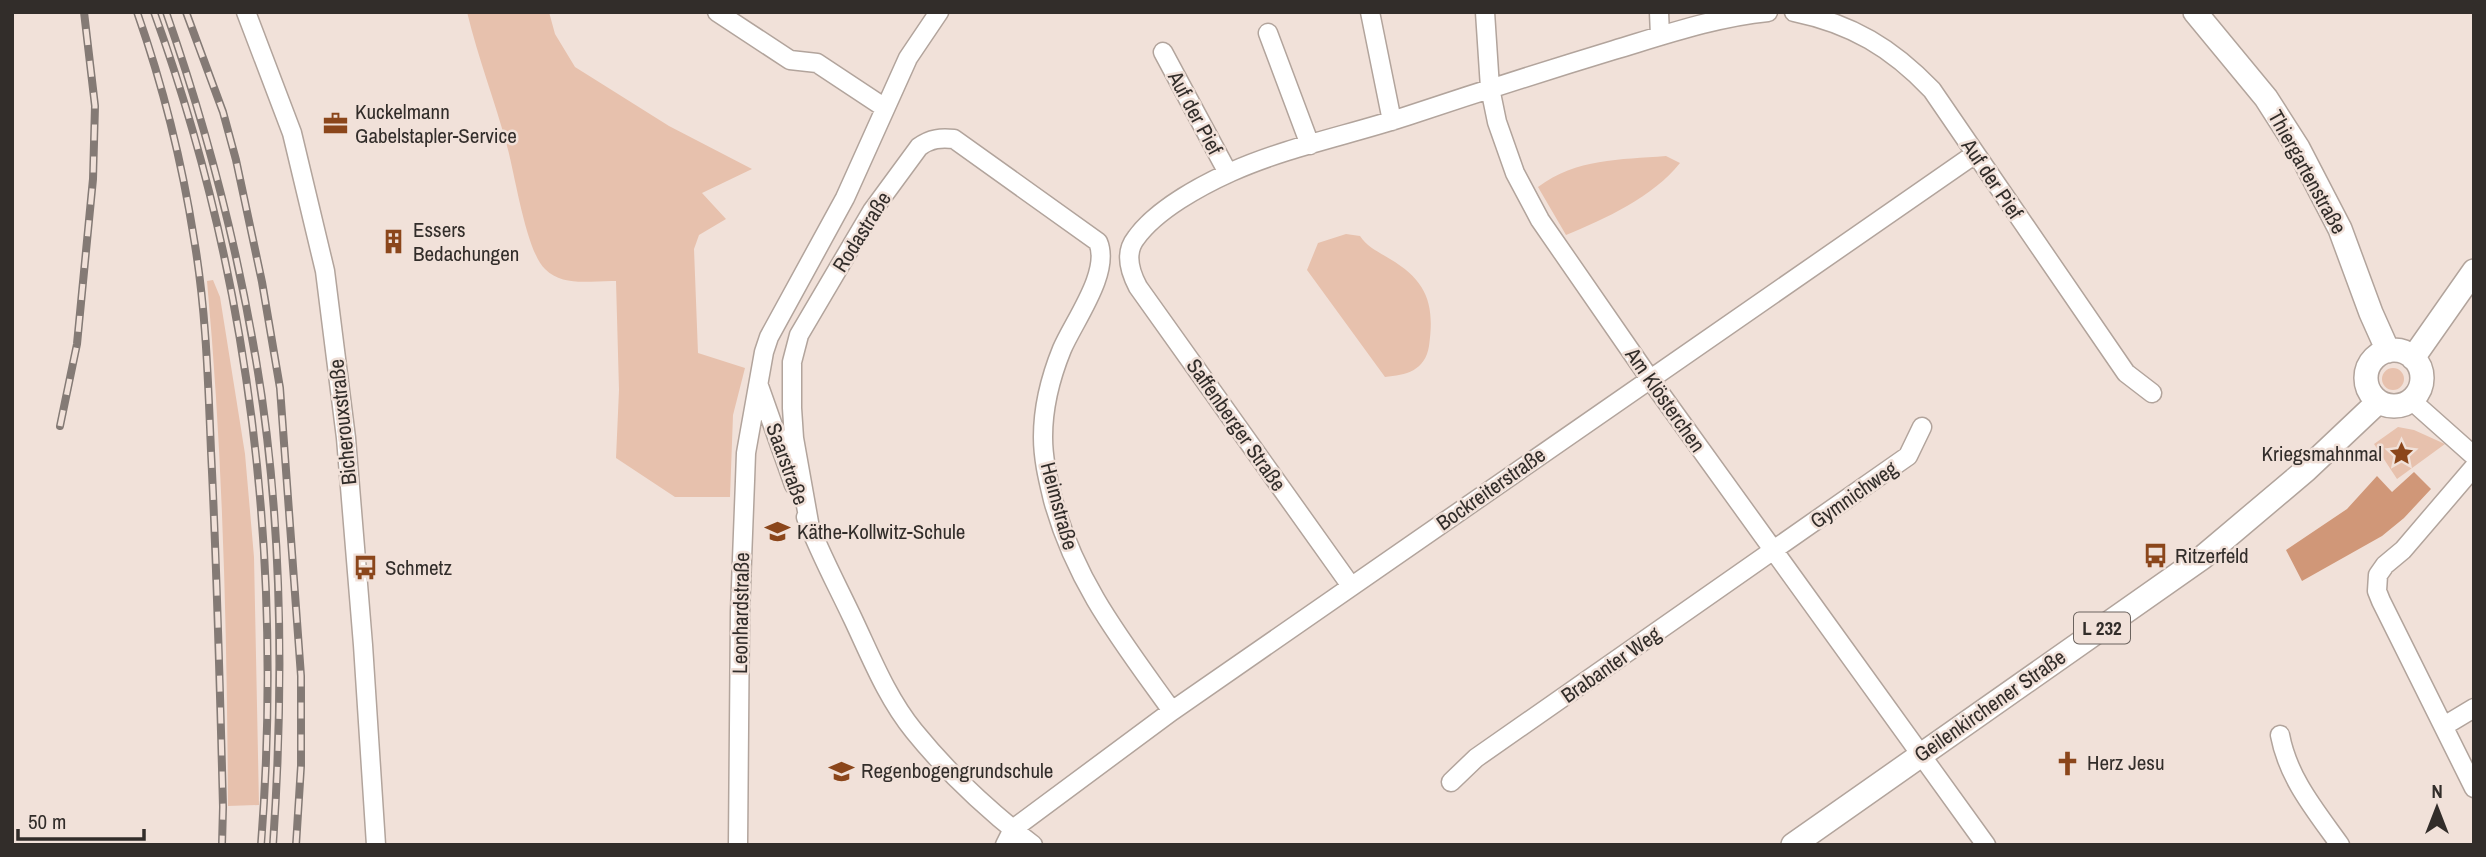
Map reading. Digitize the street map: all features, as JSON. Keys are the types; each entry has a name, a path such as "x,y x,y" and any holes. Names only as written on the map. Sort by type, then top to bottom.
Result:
{"main road":[{"name":"Thiergartenstraße","path":"2195,12 2266,98 2298,148 2340,229 2388,351"},
{"path":"2413,358 2474,271"},
{"path":"2388,351 2401,351 2413,358 2419,365 2421,384 2411,400 2395,407 2378,402 2367,387 2367,368 2379,354 2388,351"},
{"name":"Geilenkirchener Straße","path":"1793,845 2203,557 2306,470 2378,402"}],"street":[{"name":"Bicherouxstraße","path":"246,12 292,133 326,271 346,438 376,845"},
{"path":"716,12 738,18 790,60 817,63 883,115"},
{"path":"757,382 769,337 845,198 908,58 939,12"},
{"path":"1370,12 1392,121"},
{"name":"Am Klösterchen","path":"1485,12 1490,88 1497,122 1522,191 1650,379 1986,845"},
{"path":"1659,12 1660,36"},
{"name":"Auf der Pief","path":"1129,261 1133,242 1155,218 1183,197 1228,173 1265,158 1392,121 1660,36 1717,20 1768,12"},
{"name":"Auf der Pief","path":"1794,12 1824,18 1881,45 1932,90 2126,373 2152,393"},
{"path":"1268,33 1310,145"},
{"name":"Auf der Pief","path":"1163,52 1228,173"},
{"name":"Rodastraße","path":"810,528 794,438 792,408 792,362 799,335 872,211 919,146 939,138 954,139 1097,242"},
{"name":"Bockreiterstraße","path":"1009,837 1172,711 1975,154"},
{"name":"Heimstraße","path":"1097,242 1102,260 1093,287 1062,351 1049,388 1043,438 1045,470 1062,533 1085,583 1172,711"},
{"name":"Saffenberger Straße","path":"1129,261 1138,287 1351,586"},
{"name":"Saarstraße","path":"757,382 810,528 877,670 906,720 1009,837 1033,845"},
{"name":"Leonhardstraße","path":"738,845 740,612 746,453 757,382"},
{"path":"2411,400 2474,456"},
{"name":"Gymnichweg","path":"1773,552 1908,456 1922,427"},
{"path":"2474,467 2403,550 2385,565 2378,575 2377,585 2381,601 2474,789"},
{"name":"Brabanter Weg","path":"1451,782 1476,758 1773,552"},
{"path":"2444,726 2474,708"},
{"path":"2280,735 2291,772 2340,845"}],"shaded area":[{"path":"467,12 549,12 555,34 575,67 669,126 752,169 702,193 726,219 699,235 694,249 698,353 745,368 733,415 730,497 675,497 616,458 619,390 616,281 579,282 561,279 545,269 538,260 527,230 507,146"},
{"path":"1666,156 1680,163 1656,186 1612,214 1566,235 1538,187 1568,170 1599,162"},
{"path":"1346,234 1360,236 1370,246 1403,267 1426,295 1431,318 1429,346 1423,361 1413,370 1385,377 1307,270 1318,243"},
{"path":"213,280 220,297 245,454 254,557 259,805 228,806 223,543 207,281"},
{"path":"2393,368 2401,371 2404,379 2401,387 2393,390 2385,387 2382,379 2385,371"},
{"path":"2398,427 2414,430 2445,444 2397,479 2374,444"},
{"path":"2414,472 2431,489 2404,518 2382,536 2302,581 2286,550 2347,509 2377,476 2392,492"}],"railway":[{"path":"60,426 77,344 93,179 95,106 84,12"},
{"path":"137,12 178,153 201,292 215,540 222,845"},
{"path":"154,12 187,113 215,215 236,318 252,422 262,528 267,633 267,739 261,845"},
{"path":"166,12 207,141 229,228 248,316 265,420 272,480 279,602 279,724 273,845"},
{"path":"186,12 223,112 236,160 262,282 280,388 301,676 301,766 296,845"}],"place":[{"name":"Kuckelmann Gabelstapler-Service","path":"335,124"},
{"name":"Essers Bedachungen","path":"393,242"},
{"name":"Kriegsmahnmal","path":"2402,454"},
{"name":"Käthe-Kollwitz-Schule","path":"777,532"},
{"name":"Ritzerfeld","path":"2155,556"},
{"name":"Schmetz","path":"365,568"},
{"name":"Herz Jesu","path":"2067,763"},
{"name":"Regenbogengrundschule","path":"841,771"}]}
